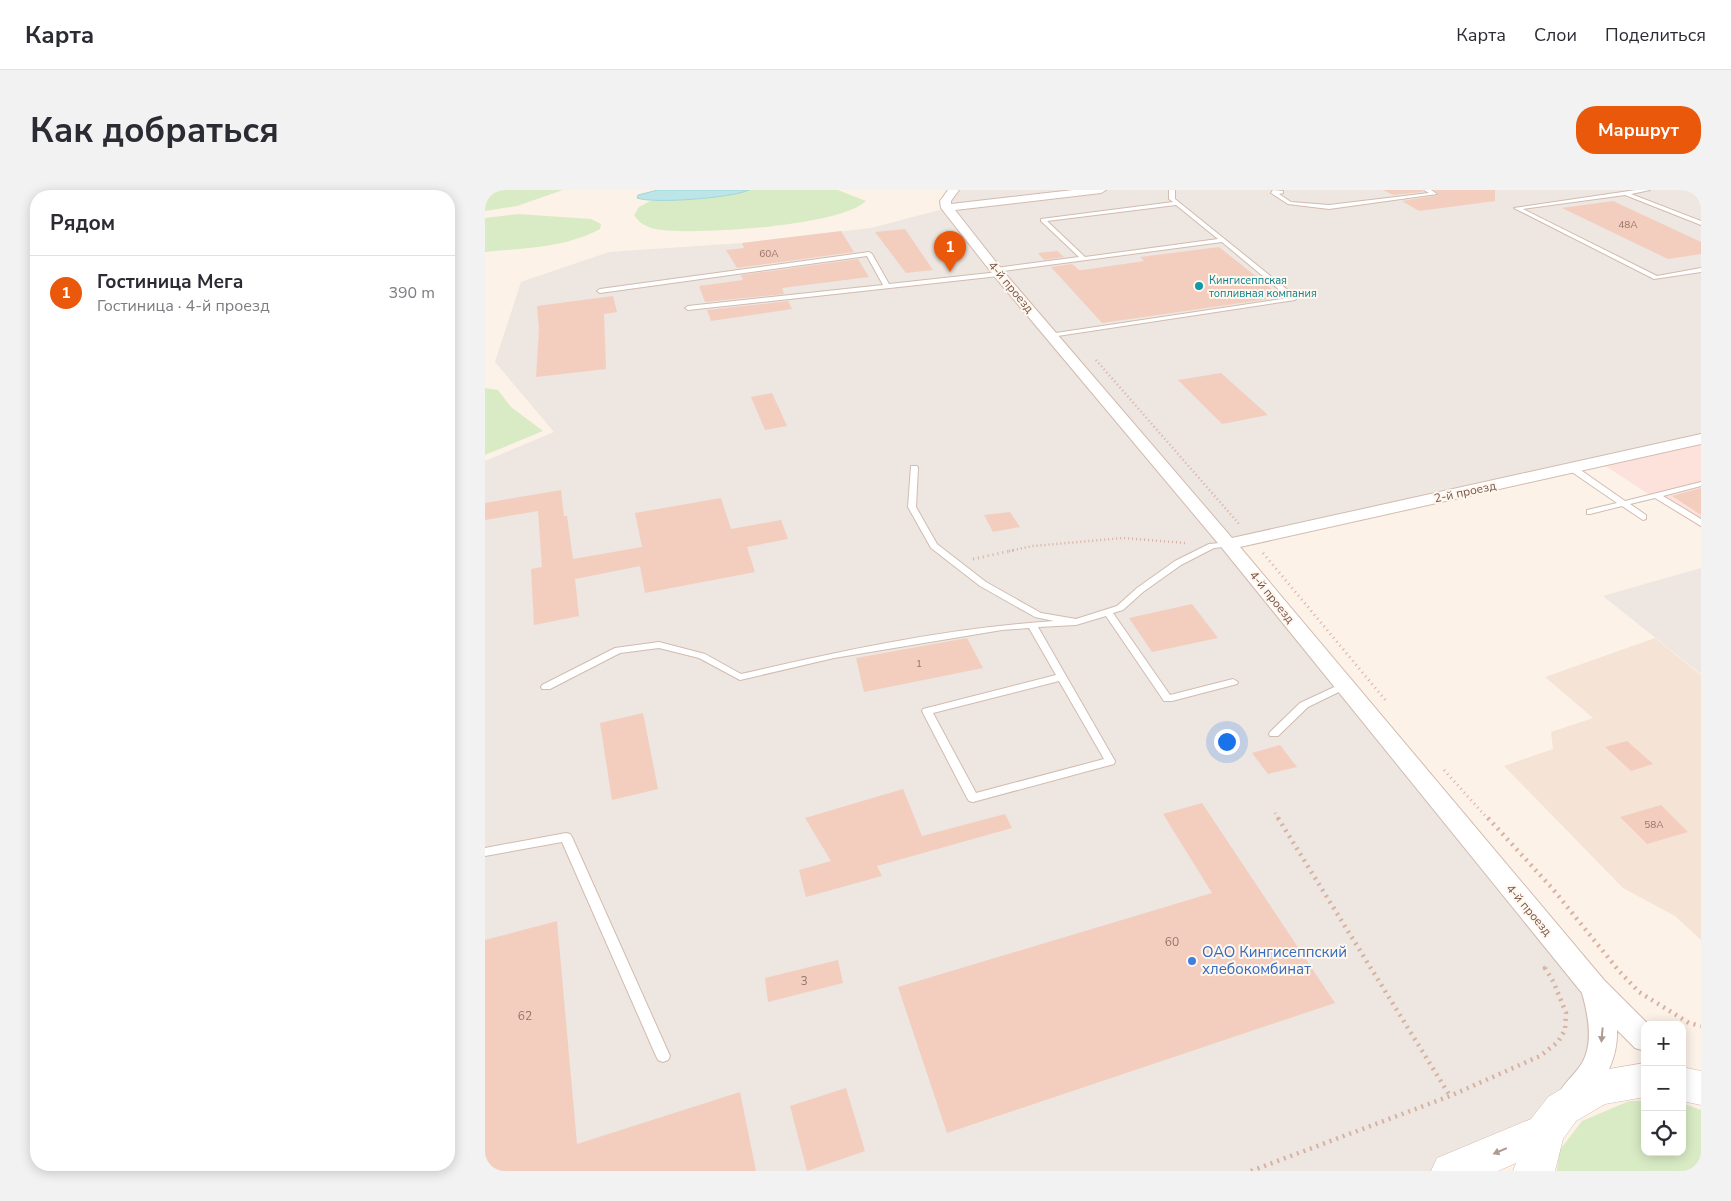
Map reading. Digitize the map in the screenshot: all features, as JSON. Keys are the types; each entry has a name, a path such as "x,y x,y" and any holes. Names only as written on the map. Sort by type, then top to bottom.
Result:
{"main road":[{"path":"1452,1171 1554,1120 1597,1088 1641,1081"},
{"path":"1534,1171 1554,1120"}],"street":[{"path":"950,199 1101,190"},
{"name":"4-й проезд","path":"950,199 998,272 1051,334 1220,545 1345,685 1594,988 1641,1035"},
{"name":"2-й проезд","path":"1220,545 1701,439"},
{"name":"4-й проезд","path":"1554,1120 1597,1065 1604,1036 1602,1012 1594,988"}],"lane":[{"path":"1051,334 1293,299 1287,292 1177,203 1172,198 1172,190"},
{"path":"1281,192 1273,192 1290,203 1329,207 1434,194 1427,190"},
{"path":"1619,190 1701,224"},
{"path":"1647,190 1517,208 1656,278 1701,270"},
{"path":"1084,259 1043,220 1177,203"},
{"path":"688,308 929,283 1223,240"},
{"path":"600,291 869,254 887,286"},
{"path":"913,468 911,507 934,546 983,584 1037,615 1076,622"},
{"path":"1572,468 1643,517"},
{"path":"1590,512 1701,484"},
{"path":"1656,495 1701,523"},
{"path":"546,688 618,650 659,645 702,656 740,677 834,655 1002,627 1076,622 1120,608 1140,590 1178,563 1220,545"},
{"path":"1108,612 1168,699 1233,682"},
{"path":"1032,624 1110,761 973,798 927,711 1062,677"},
{"path":"1274,734 1304,705 1345,685"},
{"path":"485,852 566,837 663,1056"}],"path":[{"path":"1071,331 1251,539 1390,705"},
{"path":"955,563 1033,546 1123,538 1220,545"},
{"path":"1440,766 1553,888 1619,971 1639,992 1689,1023 1701,1026"},
{"path":"1275,814 1450,1096"},
{"path":"1251,1171 1450,1096 1540,1056 1558,1042 1565,1030 1566,1013 1554,983 1545,968"}],"shaded area":[{"path":"954,190 1701,190 1701,438 1229,544 1594,988 1597,1088 1447,1171 485,1171 485,461 554,432 495,362 521,282 609,252 742,243 871,228 947,208"},
{"path":"1701,439 1701,528 1599,462"},
{"path":"1701,568 1701,674 1603,596"},
{"path":"1655,638 1701,675 1701,940 1675,916 1623,888 1504,766 1553,749 1551,732 1593,718 1545,677"}],"green space":[{"path":"485,190 563,190 517,206 485,211"},
{"path":"749,190 838,190 866,201 852,210 828,217 798,223 731,230 673,231 655,229 643,224 634,215 639,207 650,201"},
{"path":"518,214 591,219 601,224 600,229 559,244 485,252 485,218"},
{"path":"485,388 498,390 511,407 543,431 485,455"},
{"path":"1629,1101 1641,1101 1641,1156 1686,1156 1686,1104 1701,1110 1701,1171 1557,1171 1559,1151 1582,1121"}],"water":[{"path":"658,190 749,190 740,193 693,199 646,200 637,198 638,195"}],"building":[{"path":"1383,190 1422,190 1423,192 1393,195"},
{"path":"1434,190 1495,190 1495,201 1419,211 1402,201 1439,195"},
{"path":"1613,201 1701,242 1701,254 1668,259 1562,208"},
{"path":"905,229 933,270 906,273 875,232"},
{"path":"841,231 854,252 737,268 726,250 744,248 742,243"},
{"name":"Кингисеппская топливная компания","path":"1219,247 1282,297 1102,323 1051,267 1072,264 1079,270 1083,270 1144,261 1140,257"},
{"path":"1057,251 1064,257 1044,260 1038,253"},
{"path":"858,259 869,277 782,288 784,294 705,302 699,286 743,280 741,275"},
{"path":"613,296 617,312 604,314 606,369 536,377 539,329 537,306"},
{"path":"788,301 792,309 711,321 707,310"},
{"path":"1221,373 1268,415 1222,424 1178,380"},
{"path":"772,393 787,426 765,430 751,397"},
{"path":"1701,488 1701,515 1672,496"},
{"path":"561,490 573,559 642,547 635,513 721,498 731,529 781,520 788,539 747,547 755,572 645,593 640,566 575,579 579,616 534,625 531,569 542,567 538,511 485,520 485,503"},
{"path":"1010,512 1020,527 993,532 984,515"},
{"path":"1192,604 1218,638 1152,652 1129,618"},
{"path":"967,638 983,668 864,692 856,658"},
{"path":"643,713 658,789 612,800 600,723"},
{"path":"1627,741 1653,764 1631,771 1605,747"},
{"path":"1280,745 1297,767 1268,774 1252,753"},
{"path":"903,789 922,836 1005,814 1012,828 877,866 882,876 806,897 799,870 831,861 805,818"},
{"path":"1202,803 1335,1003 947,1133 898,987 1212,893 1163,814"},
{"path":"1661,805 1688,832 1647,844 1620,817"},
{"path":"557,921 577,1144 740,1092 756,1171 485,1171 485,940"},
{"path":"838,960 843,983 768,1002 765,978"},
{"path":"846,1088 865,1151 807,1171 790,1106"}],"place":[{"name":"Гостиница Мега","path":"950,272"},
{"name":"Кингисеппская топливная компания","path":"1199,286"},
{"name":"ОАО Кингисеппский хлебокомбинат","path":"1192,961"}]}
